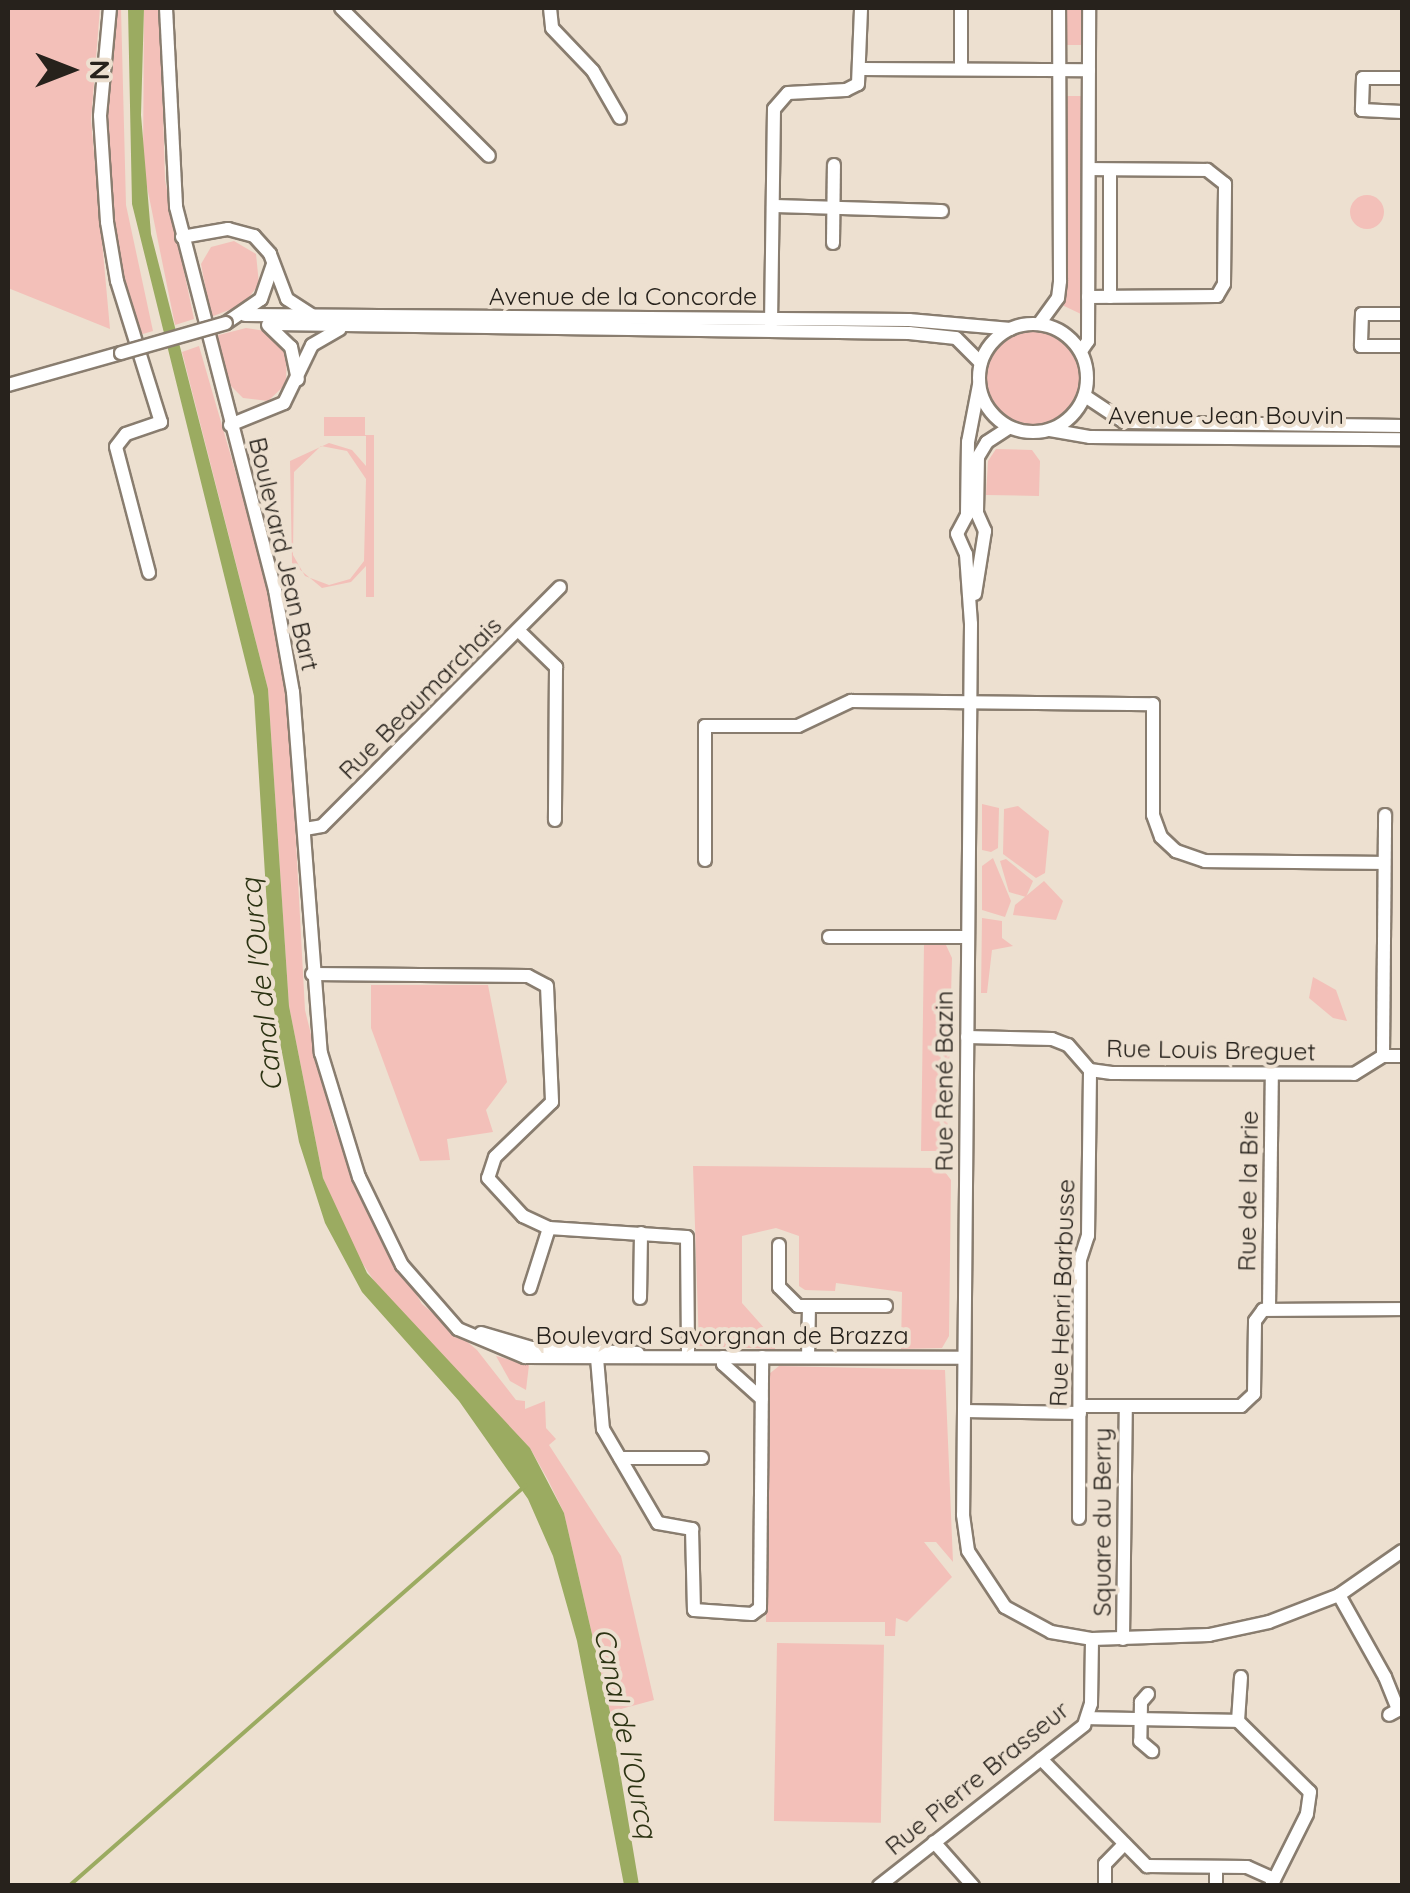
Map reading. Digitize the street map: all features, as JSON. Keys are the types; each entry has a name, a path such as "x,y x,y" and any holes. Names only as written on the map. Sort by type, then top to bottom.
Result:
{"street":[{"path":"110,8 100,116 117,281 161,422 126,434 116,447 150,573"},
{"name":"Boulevard Jean Bart","path":"166,8 168,140 182,237 282,620 304,829 312,974"},
{"path":"341,8 489,156"},
{"path":"550,8 550,24 593,71 620,118"},
{"path":"771,325 776,101 796,90 852,89 861,69 861,8"},
{"path":"961,8 961,69"},
{"path":"1039,324 1060,291 1059,8"},
{"path":"1081,351 1088,342 1089,8"},
{"path":"861,69 1089,70"},
{"path":"1402,78 1363,78 1362,110 1402,112"},
{"path":"833,243 834,165"},
{"path":"1088,297 1221,292 1225,184 1207,170 1089,170"},
{"path":"1110,170 1110,298"},
{"path":"772,206 942,212"},
{"path":"182,237 238,229 264,246 287,299 314,316"},
{"path":"8,385 236,320 261,299 273,264"},
{"path":"1402,314 1362,314 1361,346 1402,346"},
{"name":"Avenue de la Concorde","path":"236,320 314,316 1010,329"},
{"name":"Avenue de la Concorde","path":"236,320 340,329 771,325 942,335 966,345 981,363"},
{"path":"266,323 291,347 298,380"},
{"path":"1039,324 1010,329 981,363 968,442 971,521 985,536 971,545 957,534 971,521 978,457 987,442 1010,428 1050,430 1065,423 1085,396 1081,351 1057,329 1039,324"},
{"path":"230,425 284,403 312,345 340,329"},
{"path":"980,385 988,408 1010,428"},
{"name":"Avenue Jean Bouvin","path":"1085,396 1124,422 1402,426"},
{"name":"Avenue Jean Bouvin","path":"1050,430 1090,437 1402,439"},
{"name":"Rue René Bazin","path":"971,545 965,1538 978,1575 1004,1607 1050,1632 1092,1639"},
{"name":"Rue Beaumarchais","path":"304,829 322,826 560,588"},
{"path":"518,631 556,667 556,820"},
{"path":"705,860 705,726 798,726 831,705 851,702 970,702 1153,704 1155,823 1166,842 1190,858 1384,863"},
{"path":"1383,1056 1384,815"},
{"path":"829,936 968,937"},
{"path":"312,974 543,981 552,1002 552,1102 488,1172 495,1189 523,1216 548,1228 680,1233 689,1240 688,1356"},
{"name":"Boulevard Savorgnan de Brazza","path":"312,974 326,1077 359,1178 402,1264 443,1316 512,1354 597,1358 964,1358"},
{"name":"Rue Louis Breguet","path":"967,1037 1052,1038 1068,1045 1090,1070 1354,1074 1383,1056 1402,1056"},
{"name":"Rue Henri Barbusse","path":"1080,1518 1090,1070"},
{"name":"Rue de la Brie","path":"1126,1406 1242,1406 1254,1394 1255,1321 1269,1308 1272,1074"},
{"path":"530,1288 548,1228"},
{"path":"640,1233 640,1298"},
{"path":"779,1244 779,1287 798,1306 886,1306"},
{"path":"808,1357 809,1306"},
{"path":"1269,1308 1402,1309"},
{"path":"443,1316 518,1346 624,1349 650,1357"},
{"path":"723,1356 723,1364 762,1398"},
{"path":"597,1358 598,1418 620,1458 658,1522 692,1529 694,1610 752,1614 760,1608 762,1357"},
{"path":"964,1411 1126,1406"},
{"name":"Square du Berry","path":"1123,1639 1126,1406"},
{"path":"620,1458 702,1458"},
{"path":"1092,1639 1229,1632 1339,1595 1402,1551"},
{"path":"1339,1595 1385,1676 1398,1710 1389,1715"},
{"name":"Rue Pierre Brasseur","path":"879,1886 1041,1760 1088,1718 1092,1639"},
{"path":"1238,1721 1241,1677"},
{"path":"1148,1694 1140,1722 1140,1741 1152,1751"},
{"path":"1041,1760 1146,1866 1246,1867 1272,1882 1307,1814 1310,1792 1238,1721 1088,1718"},
{"path":"934,1842 973,1886"},
{"path":"1105,1886 1106,1864 1124,1844"},
{"path":"1216,1867 1216,1886"}],"shaded area":[{"path":"8,8 100,8 91,120 110,329 8,288"},
{"path":"115,8 121,8 126,205 153,331 136,336 118,275 106,190 105,106"},
{"path":"128,8 144,8 141,115 151,234 268,689 289,1006 323,1178 367,1273 530,1448 564,1513 610,1712 639,1885 624,1885 577,1641 553,1556 528,1499 459,1401 362,1292 325,1223 299,1142 273,1005 254,696 132,204"},
{"path":"144,8 160,8 165,180 194,319 175,325 143,167"},
{"path":"1065,8 1084,8 1084,45 1065,45"},
{"path":"1065,96 1083,96 1083,315 1060,304"},
{"path":"1367,195 1379,200 1384,212 1379,224 1367,229 1355,224 1350,212 1355,200"},
{"path":"234,241 256,254 259,284 244,304 211,317 201,264 211,247"},
{"path":"246,328 272,332 287,348 286,384 268,401 243,398 228,383 215,336"},
{"path":"1033,331 1051,334 1067,344 1077,360 1077,396 1067,412 1051,422 1033,425 1015,422 999,412 989,396 986,378 989,360 999,344 1015,334"},
{"path":"199,346 259,553 288,693 305,1010 333,1124 369,1214 422,1304 477,1350 516,1400 525,1401 525,1409 545,1401 546,1428 556,1439 549,1445 621,1556 654,1700 610,1712 564,1513 548,1480 530,1448 382,1293 353,1249 323,1178 289,1006 268,689 182,352"},
{"path":"324,417 365,417 365,435 374,435 374,597 366,597 366,566 351,582 322,588 310,578 329,585 350,579 364,561 366,479 347,451 322,446 329,443 352,450 366,466 366,436 324,436"},
{"path":"320,447 294,472 293,555 303,572 292,563 290,461"},
{"path":"996,449 1032,450 1040,461 1039,496 986,495 988,461"},
{"path":"982,804 999,808 998,848 991,852 982,850"},
{"path":"1018,806 1049,831 1045,873 1036,878 1003,854 1004,809"},
{"path":"993,858 1011,901 1005,917 982,910 982,866"},
{"path":"1006,859 1033,881 1026,897 1009,892 1000,861"},
{"path":"1044,881 1063,901 1056,920 1013,915 1015,905"},
{"path":"982,918 1002,921 1002,938 1013,946 992,950 987,993 981,993"},
{"path":"924,944 946,945 952,958 947,1151 921,1151"},
{"path":"1313,977 1336,990 1347,1021 1333,1018 1309,998"},
{"path":"371,985 488,985 507,1082 486,1110 493,1132 447,1139 450,1160 420,1161 371,1028"},
{"path":"693,1166 942,1168 951,1180 949,1336 942,1348 901,1349 902,1292 836,1283 835,1291 805,1290 799,1286 799,1236 776,1228 742,1236 742,1303 775,1340 775,1349 699,1346"},
{"path":"496,1356 529,1365 526,1390 510,1381"},
{"path":"779,1366 945,1370 953,1562 936,1542 924,1542 952,1577 907,1622 896,1618 895,1636 885,1636 885,1622 766,1622 769,1374"},
{"path":"777,1643 884,1645 881,1823 774,1821"}],"waterway":[{"path":"69,1886 525,1486"}],"water label":[{"name":"Canal de l'Ourcq","path":"261,985"},
{"name":"Canal de l'Ourcq","path":"626,1733"}]}
